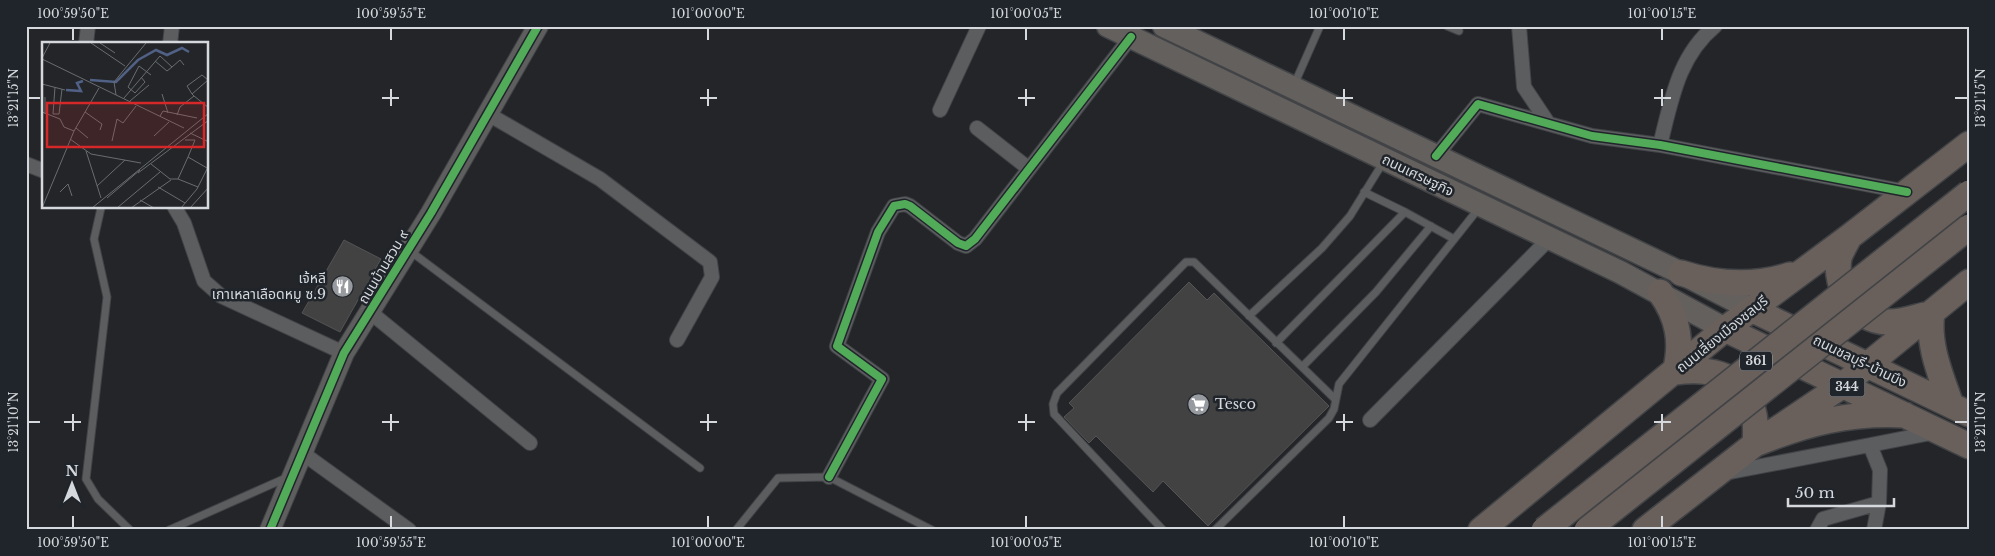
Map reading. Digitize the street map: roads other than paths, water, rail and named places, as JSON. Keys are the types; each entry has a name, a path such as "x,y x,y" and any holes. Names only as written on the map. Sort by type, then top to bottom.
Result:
{"highway":[{"name":"ถนนเลี่ยงเมืองชลบุรี","path":"1481,530 1725,329 1849,237 1969,144"},
{"name":"361","path":"1544,530 1969,193"},
{"name":"361","path":"1587,530 1969,227"},
{"path":"1849,237 1839,258 1839,280 1848,301 1865,316 1886,322 1908,320 1932,312"},
{"path":"1680,272 1718,283 1757,283 1794,273 1812,265"},
{"path":"1645,530 1755,444 1843,385 1969,282"},
{"path":"1660,292 1674,316 1678,330 1678,358 1675,372 1695,369 1714,371 1731,379 1745,392 1754,408 1755,444"},
{"name":"ถนนชลบุรี-บ้านบึง","path":"1751,310 1960,410"},
{"path":"1932,312 1934,356 1960,410"},
{"name":"ถนนชลบุรี-บ้านบึง","path":"1725,329 1969,446"},
{"path":"1755,444 1827,419 1853,415 1905,415"}],"main road":[{"name":"ถนนเศรษฐกิจ","path":"1108,26 1660,292 1725,329"},
{"name":"ถนนเศรษฐกิจ","path":"1164,26 1680,272 1751,310"},
{"path":"1282,110 1292,87"}],"street":[{"path":"86,42 88,26"},
{"path":"170,42 172,26"},
{"name":"ถนนบ้านสวน ๙","path":"270,530 344,353 408,250 538,26"},
{"path":"940,110 979,26"},
{"path":"1519,26 1524,87 1548,123"},
{"path":"1660,145 1678,78 1690,52 1715,26"},
{"path":"829,477 882,379 837,346 878,232 894,206 905,204 910,206 958,243 966,246 975,239 1131,37"},
{"path":"1436,156 1478,104 1592,136 1660,145 1907,192"},
{"path":"488,114 600,179 710,262 712,278 677,340"},
{"path":"977,128 1028,168"},
{"path":"26,164 42,170"},
{"path":"176,209 184,223 204,281 221,296 344,353"},
{"path":"1370,420 1550,238"},
{"path":"370,312 530,443"},
{"path":"1715,475 1939,432"},
{"path":"1870,445 1880,470 1879,503 1874,530"},
{"path":"301,452 409,530"},
{"path":"1817,530 1823,519 1879,503"}],"lane":[{"path":"1292,87 1320,26"},
{"path":"1447,26 1459,32"},
{"path":"1249,316 1322,248 1350,216 1385,159"},
{"path":"1364,192 1454,239"},
{"path":"1215,530 1329,418 1334,409 1339,384 1481,205"},
{"path":"101,209 94,239 107,297 86,479 98,499 130,530"},
{"path":"1276,343 1405,212"},
{"path":"1302,368 1376,292 1430,226"},
{"path":"408,250 700,468"},
{"path":"1163,530 1054,414 1053,404 1057,393 1186,262 1194,262 1335,400"},
{"path":"169,530 292,476"},
{"path":"736,530 778,478 829,477 932,530"}],"place":[{"name":"เจ้หลี เกาเหลาเลือดหมู ซ.9","path":"342,286"},
{"name":"Tesco","path":"1199,404"}]}
